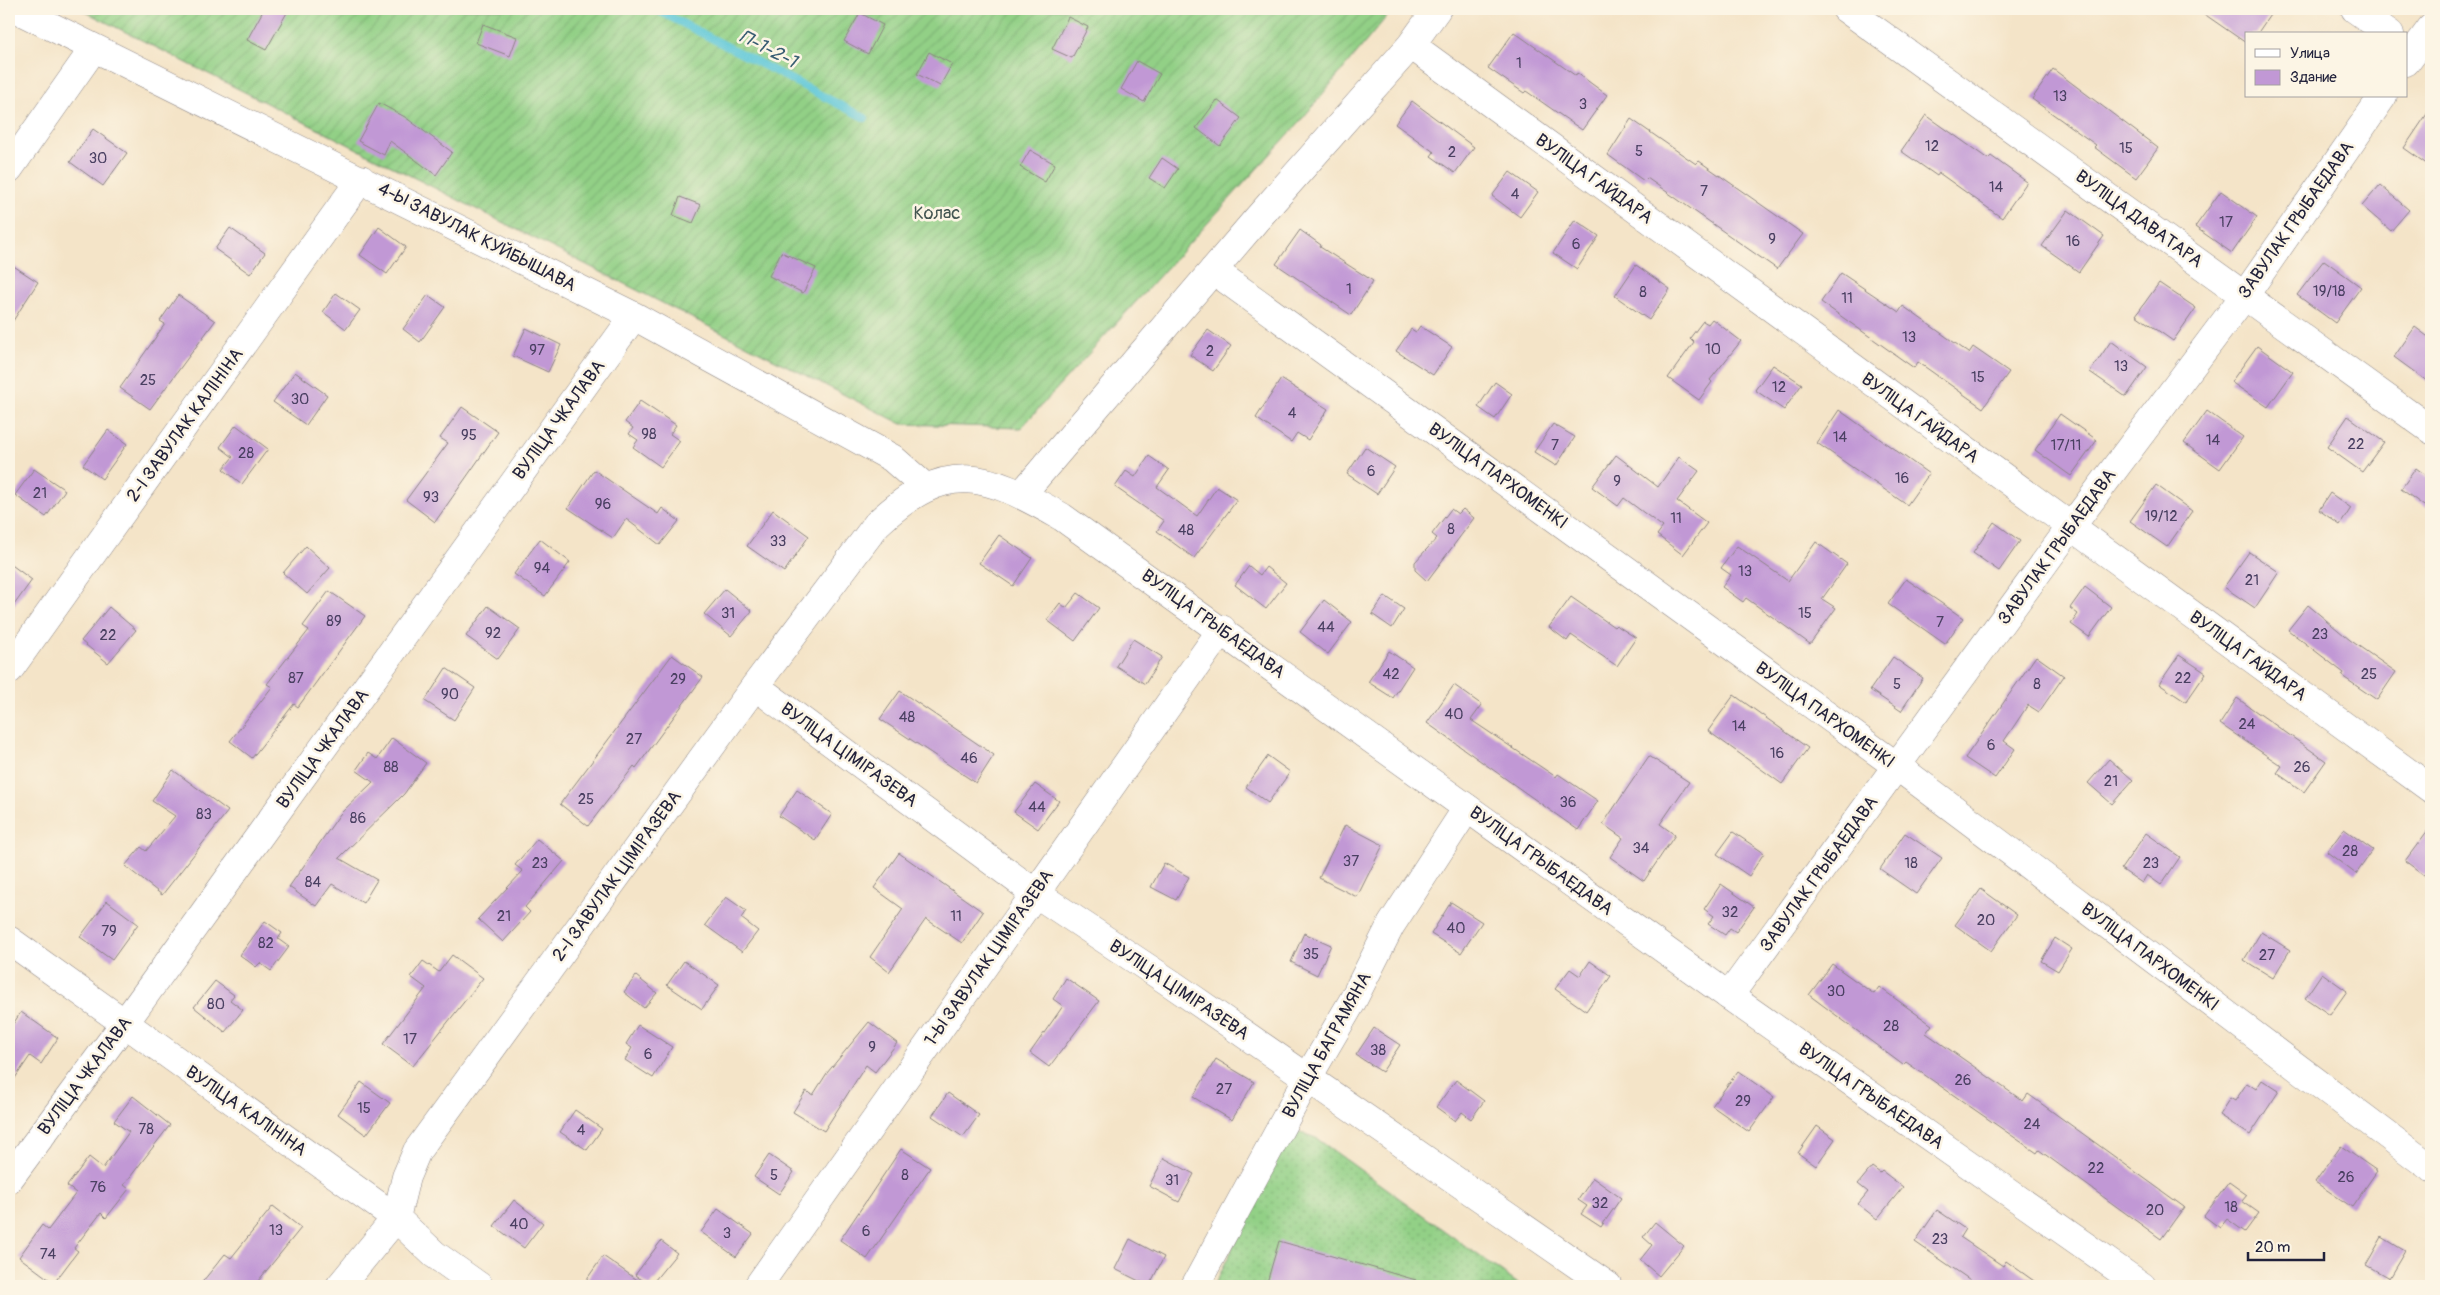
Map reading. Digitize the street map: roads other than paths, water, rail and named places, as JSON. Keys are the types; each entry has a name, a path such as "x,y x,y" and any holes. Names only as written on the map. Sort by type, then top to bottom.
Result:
{"street":[{"name":"4-Ы ЗАВУЛАК КУЙБЫШАВА","path":"16,9 634,316 892,458 925,487"},
{"path":"1022,494 1213,270 1411,45 1437,9"},
{"name":"ВУЛІЦА ДАВАТАРА","path":"1846,9 2245,294 2431,430"},
{"path":"2355,9 2387,32"},
{"path":"2414,55 2431,28"},
{"name":"ВУЛІЦА ГАЙДАРА","path":"1411,45 2070,528 2431,789"},
{"path":"9,169 94,48"},
{"name":"ЗАВУЛАК ГРЫБАЕДАВА","path":"1729,996 1898,767 2070,528 2245,294 2381,98"},
{"name":"2-І ЗАВУЛАК КАЛІНІНА","path":"9,670 361,179"},
{"name":"ВУЛІЦА ПАРХОМЕНКІ","path":"1213,270 1898,767 2431,1168"},
{"name":"ВУЛІЦА ЧКАЛАВА","path":"9,1179 124,1024 634,316"},
{"name":"ВУЛІЦА ГРЫБАЕДАВА","path":"925,487 958,479 994,482 1022,494 1062,516 1729,996 2142,1286"},
{"name":"2-І ЗАВУЛАК ЦІМІРАЗЕВА","path":"340,1286 396,1218 406,1176 417,1151 755,686 877,524 900,502 925,487"},
{"name":"1-Ы ЗАВУЛАК ЦІМІРАЗЕВА","path":"758,1286 1222,630"},
{"name":"ВУЛІЦА ЦІМІРАЗЕВА","path":"755,686 1035,892 1608,1286"},
{"name":"ВУЛІЦА БАГРАМЯНА","path":"1195,1286 1307,1079 1352,1002 1391,925 1467,808"},
{"name":"ВУЛІЦА КАЛІНІНА","path":"9,940 396,1218 434,1254 479,1286"}],"waterway":[{"name":"П-1-2-1","path":"655,9 865,118"}],"park label":[{"name":"Колас","path":"937,213"}]}
